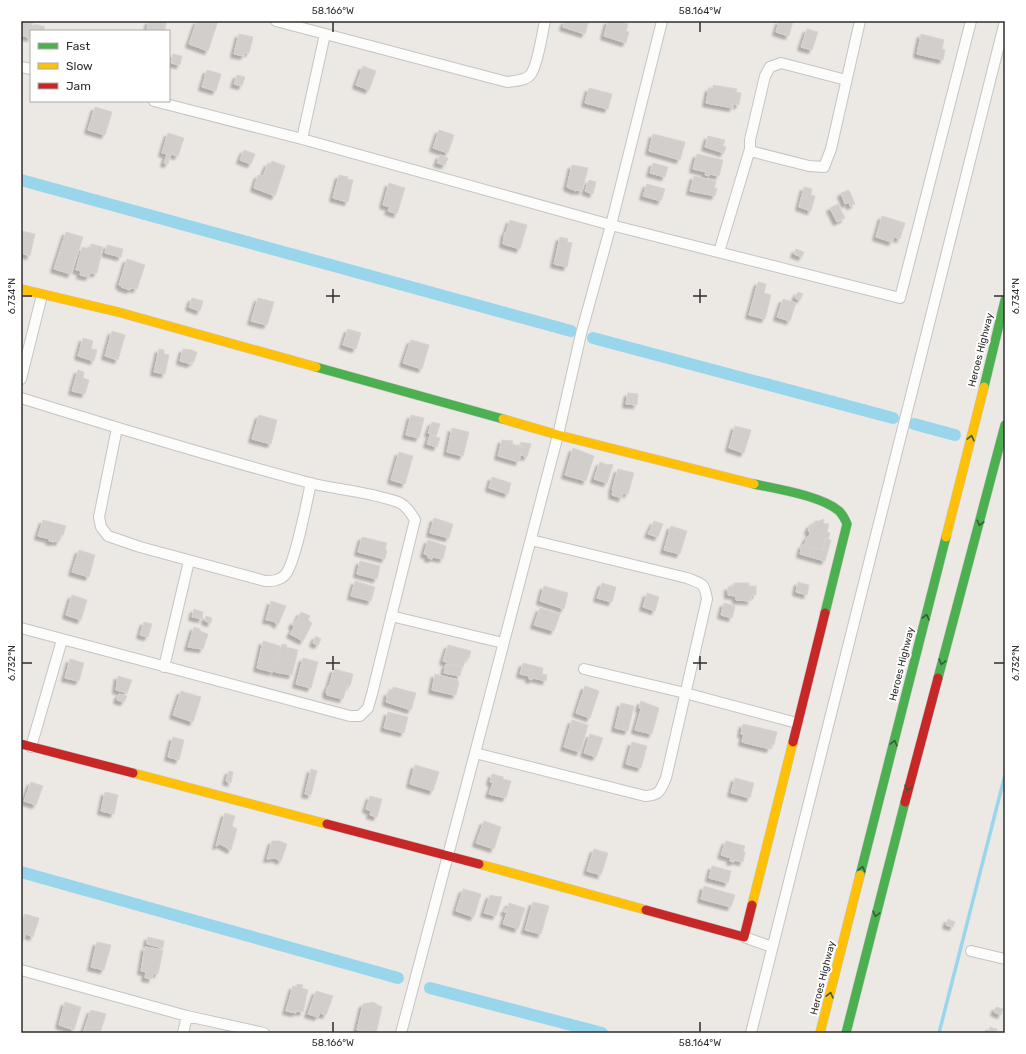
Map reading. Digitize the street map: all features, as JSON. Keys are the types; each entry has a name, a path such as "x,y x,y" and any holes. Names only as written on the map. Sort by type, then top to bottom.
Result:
{"street":[{"path":"276,21 507,82 522,80 530,74 537,58 545,21"},
{"path":"401,1033 558,436 581,334 611,224 662,21"},
{"path":"750,149 754,152 810,166 824,167 831,149 860,21"},
{"path":"158,102 302,139 611,224 900,298 971,21"},
{"path":"751,1033 1005,21"},
{"path":"302,139 325,34"},
{"path":"719,252 750,149 750,140 765,76 770,67 781,63 846,80"},
{"path":"21,289 42,296 118,312 558,436 816,500 834,506 845,516 848,524 744,937"},
{"path":"21,379 42,296"},
{"name":"Heroes Highway","path":"820,1033 960,484 1005,300"},
{"path":"21,398 117,428 311,483 400,503 410,512 415,520 372,694 368,708 360,716 350,716 21,628"},
{"path":"846,1033 917,755 986,501 1005,425"},
{"path":"117,428 99,517 100,527 108,536 189,561 265,581 277,580 286,575 295,551 311,483"},
{"path":"475,753 645,796 654,795 659,792 666,778 707,599 705,588 701,583 687,578 531,540"},
{"path":"164,667 189,561"},
{"path":"391,616 503,643"},
{"path":"31,747 62,640"},
{"path":"584,669 685,693 797,723"},
{"path":"21,744 448,856 772,946"},
{"path":"971,951 1005,959"},
{"path":"21,970 187,1016 264,1033"},
{"path":"183,1033 187,1016"}],"building":[{"path":"21,21 33,23 32,25 34,26 35,24 45,27 44,30 30,30 30,38 21,35"},
{"path":"149,21 167,21 164,30 147,29"},
{"path":"197,21 218,21 208,51 189,44"},
{"path":"565,21 589,21 585,34 563,27"},
{"path":"608,21 628,24 626,31 629,32 626,43 604,36"},
{"path":"779,21 793,21 789,36 776,32"},
{"path":"807,29 818,32 812,50 801,47"},
{"path":"239,34 253,37 249,53 245,52 244,56 234,54"},
{"path":"921,34 944,40 942,49 945,50 943,60 917,54"},
{"path":"173,54 182,56 180,65 171,63"},
{"path":"363,66 376,71 369,90 356,85"},
{"path":"207,70 221,74 216,91 202,87"},
{"path":"237,75 245,77 242,86 234,84"},
{"path":"713,85 737,89 736,92 741,93 739,105 733,104 733,108 706,103 709,88 713,89"},
{"path":"589,88 612,94 608,109 585,103"},
{"path":"95,107 112,112 105,135 88,130"},
{"path":"439,130 454,135 448,153 433,148"},
{"path":"168,133 184,138 178,156 171,154 168,164 164,163 167,154 162,153"},
{"path":"653,134 685,142 680,160 649,151"},
{"path":"708,136 725,140 723,146 726,147 724,153 705,147"},
{"path":"244,150 255,154 251,164 240,160"},
{"path":"697,154 723,160 719,176 710,174 709,176 705,175 706,172 693,169"},
{"path":"440,155 448,158 445,165 437,163"},
{"path":"272,161 285,166 275,196 254,188 258,175 263,176 268,163 271,164"},
{"path":"653,163 668,167 665,177 650,173"},
{"path":"572,165 588,168 582,191 576,191 567,187"},
{"path":"339,175 353,180 348,202 333,198"},
{"path":"694,176 716,181 714,188 717,188 715,196 690,191"},
{"path":"589,180 596,182 593,194 585,191"},
{"path":"389,183 405,188 397,214 388,211 390,207 383,205"},
{"path":"647,184 665,189 661,201 643,196"},
{"path":"804,187 812,189 811,195 815,196 811,211 799,207"},
{"path":"849,190 855,204 850,206 849,202 845,204 841,193"},
{"path":"838,204 845,218 837,222 830,208"},
{"path":"882,216 905,223 900,239 894,237 892,242 876,237"},
{"path":"510,220 527,225 520,249 503,244 505,232 506,233"},
{"path":"21,231 35,234 30,256 22,253 21,256"},
{"path":"66,232 83,237 71,274 54,269"},
{"path":"560,237 568,239 567,242 572,243 567,267 554,264"},
{"path":"91,244 103,247 97,273 90,273 89,277 80,275 81,271 76,270 82,247 90,249"},
{"path":"107,245 123,249 121,257 105,253"},
{"path":"796,249 804,252 802,257 794,254"},
{"path":"127,259 145,265 137,289 131,288 130,290 119,285"},
{"path":"758,282 766,284 764,293 771,295 765,319 749,315"},
{"path":"798,292 803,294 800,300 795,298"},
{"path":"192,298 203,301 200,311 189,307"},
{"path":"258,298 274,302 267,325 251,321"},
{"path":"783,299 796,303 790,321 777,317"},
{"path":"348,329 361,333 356,349 343,345"},
{"path":"112,331 125,335 118,360 105,356"},
{"path":"83,338 93,341 91,349 97,350 94,361 78,356"},
{"path":"411,340 429,345 422,369 403,363"},
{"path":"159,349 164,350 164,354 169,355 165,374 154,372"},
{"path":"183,349 197,352 194,362 192,361 191,364 180,361"},
{"path":"78,370 84,372 83,378 89,380 85,394 72,391"},
{"path":"628,393 638,394 637,405 626,404"},
{"path":"259,415 277,420 271,444 252,439"},
{"path":"411,415 424,418 419,438 406,435"},
{"path":"432,422 440,424 436,436 428,433"},
{"path":"735,426 751,430 744,453 729,448"},
{"path":"452,428 469,432 463,456 447,452"},
{"path":"430,435 440,438 437,447 427,444"},
{"path":"502,440 513,441 512,444 522,447 519,462 498,456"},
{"path":"521,442 531,444 527,457 521,455 523,446 520,446"},
{"path":"573,448 594,456 586,481 565,475"},
{"path":"399,452 413,456 405,484 391,480"},
{"path":"600,462 613,465 607,483 594,479"},
{"path":"618,469 634,473 628,494 612,490"},
{"path":"492,477 511,483 508,494 489,488"},
{"path":"613,490 623,493 622,498 612,495"},
{"path":"434,518 453,524 449,538 430,533"},
{"path":"822,519 824,520 823,523 829,524 827,532 830,533 828,539 825,538 822,550 804,546 807,537 809,537 810,532 808,531 810,525 812,525 815,521 820,521"},
{"path":"43,520 66,526 59,542 49,541 50,539 38,536"},
{"path":"654,521 663,524 658,537 648,534"},
{"path":"671,526 687,531 680,554 664,550"},
{"path":"362,537 387,543 385,549 387,550 385,559 358,552"},
{"path":"826,539 831,540 825,561 800,554 802,545 823,550"},
{"path":"428,540 446,546 443,559 433,557 432,559 428,558 428,555 424,554"},
{"path":"79,550 95,555 89,577 72,572"},
{"path":"360,561 380,566 377,579 357,574"},
{"path":"355,581 375,587 371,601 351,596"},
{"path":"798,582 809,585 807,595 796,592"},
{"path":"602,583 616,587 612,602 597,598"},
{"path":"734,583 749,583 749,586 756,586 756,595 751,595 751,601 736,600 736,596 728,595 728,587 734,587"},
{"path":"544,586 568,593 564,609 540,601"},
{"path":"647,593 659,597 655,611 643,607"},
{"path":"72,595 87,600 81,620 66,615"},
{"path":"271,601 286,606 278,625 273,621 266,620"},
{"path":"724,603 735,606 732,618 721,615"},
{"path":"540,608 560,614 554,631 534,625"},
{"path":"194,609 203,612 202,619 192,617"},
{"path":"301,612 310,616 308,620 312,623 303,641 290,634 294,627 292,625 294,621 296,622"},
{"path":"206,616 212,618 211,623 205,621"},
{"path":"144,622 152,624 148,637 140,635"},
{"path":"194,627 208,634 203,649 188,647"},
{"path":"316,636 321,639 318,645 313,643"},
{"path":"263,641 280,646 273,672 257,668"},
{"path":"282,644 287,645 286,647 298,650 292,675 275,672"},
{"path":"448,645 471,651 469,658 466,658 463,667 443,661"},
{"path":"303,658 318,662 311,688 296,684"},
{"path":"70,659 84,663 79,681 65,678"},
{"path":"523,663 543,668 542,674 547,675 546,681 533,678 532,680 529,679 529,676 520,674"},
{"path":"446,664 462,667 460,676 444,673"},
{"path":"334,669 353,674 350,686 347,685 343,699 327,695 326,692"},
{"path":"435,674 458,680 459,682 456,695 432,690"},
{"path":"118,676 132,680 127,693 116,690"},
{"path":"585,686 599,691 590,718 576,713"},
{"path":"393,687 416,693 411,710 386,702 388,692 392,693"},
{"path":"181,691 201,697 193,722 173,715"},
{"path":"119,694 127,696 124,702 117,700"},
{"path":"641,701 659,708 652,734 635,730 641,709 639,708"},
{"path":"621,703 634,706 628,731 615,728"},
{"path":"388,712 408,717 404,733 384,728"},
{"path":"572,720 588,725 580,752 564,747"},
{"path":"743,724 777,732 774,745 771,744 770,749 742,742 744,734 741,734"},
{"path":"590,734 603,738 596,757 584,753"},
{"path":"173,737 184,740 179,760 168,757"},
{"path":"632,742 647,746 641,768 626,764"},
{"path":"415,765 439,772 433,791 410,784"},
{"path":"311,769 317,771 311,795 305,794"},
{"path":"229,771 233,772 231,783 226,781"},
{"path":"492,774 511,781 506,798 489,794 493,783 490,782"},
{"path":"735,778 754,783 750,798 731,793"},
{"path":"31,782 43,786 36,805 24,801"},
{"path":"105,792 118,795 114,814 101,811"},
{"path":"370,796 382,799 377,817 370,815 371,811 366,809"},
{"path":"225,813 235,816 232,826 237,829 231,850 220,844 216,846"},
{"path":"484,821 501,827 494,849 476,843"},
{"path":"272,841 279,841 287,844 281,861 275,858 267,859"},
{"path":"726,841 745,846 743,851 745,852 743,862 734,860 734,862 730,861 731,858 721,855"},
{"path":"594,849 608,853 601,875 587,871"},
{"path":"712,866 731,871 728,883 709,878"},
{"path":"704,886 735,895 731,907 701,899"},
{"path":"463,889 481,894 474,917 456,911"},
{"path":"490,895 502,897 496,916 484,913"},
{"path":"533,902 549,906 541,934 525,930"},
{"path":"509,903 525,908 518,929 503,924 507,912 504,912"},
{"path":"25,914 39,918 33,937 26,934 23,941 21,941 21,925"},
{"path":"948,919 955,922 953,927 946,925"},
{"path":"148,937 164,941 163,948 147,944"},
{"path":"97,942 111,945 104,970 91,967"},
{"path":"145,947 163,950 158,974 153,973 152,979 145,978 146,972 141,971"},
{"path":"297,984 303,985 302,988 308,990 303,1012 296,1011 296,1013 286,1011 293,986 297,987"},
{"path":"316,991 333,996 326,1015 320,1013 318,1017 308,1014"},
{"path":"65,1002 81,1007 74,1030 59,1025"},
{"path":"373,1002 382,1007 376,1033 357,1030 363,1004"},
{"path":"996,1007 1003,1009 1001,1015 994,1012"},
{"path":"91,1010 106,1014 100,1033 83,1033"},
{"path":"990,1027 997,1029 996,1033 988,1033"}],"waterway":[{"path":"21,180 571,331"},
{"path":"593,338 893,418"},
{"path":"914,424 955,435"},
{"path":"939,1033 1005,775"},
{"path":"21,872 398,978"},
{"path":"430,988 602,1033"}],"traffic: fast":[{"path":"984,387 1005,300"},
{"path":"316,367 503,419"},
{"path":"938,678 1005,425"},
{"path":"754,484 799,494 822,501 839,511 845,519 847,524 825,613"},
{"path":"860,875 946,537"},
{"path":"846,1033 905,802"}],"traffic: slow":[{"path":"21,289 118,312 316,367"},
{"path":"946,537 984,387"},
{"path":"503,419 558,435 754,484"},
{"path":"752,905 793,742"},
{"path":"133,773 327,824"},
{"path":"479,864 646,910"},
{"path":"820,1033 860,875"}],"traffic: jam":[{"path":"793,742 825,613"},
{"path":"905,802 938,678"},
{"path":"21,744 133,773"},
{"path":"327,824 479,864"},
{"path":"646,910 744,937 752,905"}]}
